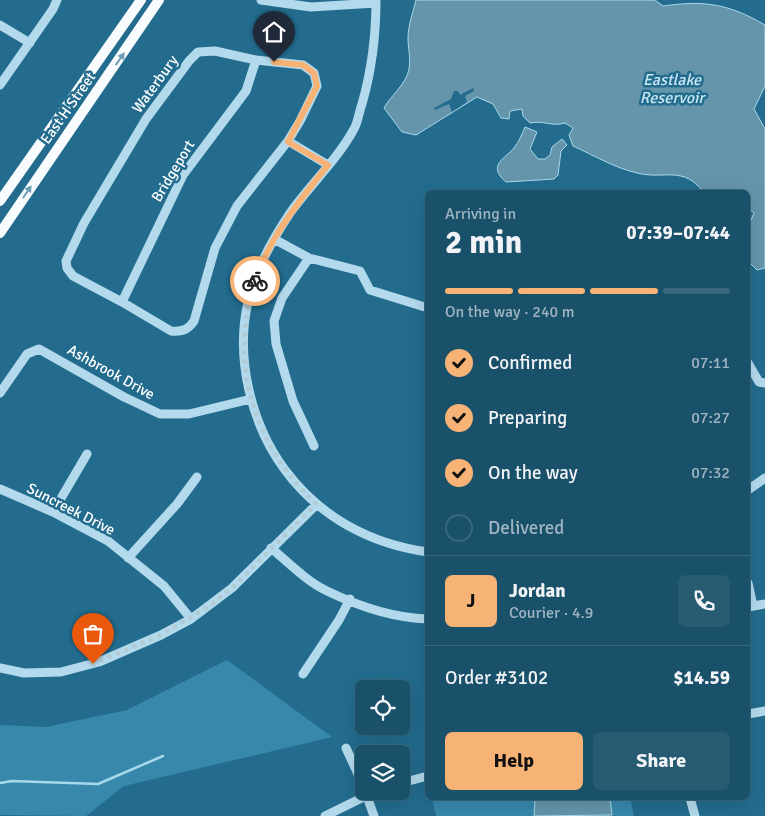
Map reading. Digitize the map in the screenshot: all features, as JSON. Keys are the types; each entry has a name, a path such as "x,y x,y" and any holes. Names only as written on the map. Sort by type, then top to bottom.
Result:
{"main road":[{"name":"East H Street","path":"0,201 141,0"},
{"name":"East H Street","path":"0,233 160,0"}],"street":[{"path":"0,85 30,43 57,0"},
{"path":"261,0 311,7 376,1 374,47 367,85 356,123 328,165 291,212 274,239 260,266 248,302 245,363 251,399 259,426 272,452 297,485 316,504 342,523 371,538 402,548 425,552"},
{"path":"0,25 30,43"},
{"name":"Waterbury","path":"215,51 256,60 303,65 311,69 316,77 317,86 288,142 238,206 215,248 194,321 190,327 180,332 171,331 73,276 67,268 66,262 71,248 136,135 189,61 198,52 215,51"},
{"name":"Bridgeport","path":"122,302 179,183 210,138 244,95 256,60"},
{"path":"288,142 328,165"},
{"path":"274,239 309,258 360,271 370,290 425,307"},
{"path":"309,258 282,298 274,322 276,344 293,401 314,446"},
{"name":"Ashbrook Drive","path":"0,394 27,354 36,349 46,351 124,397 160,414 189,414 251,399"},
{"path":"750,367 759,382 765,383"},
{"path":"54,512 87,454"},
{"path":"128,558 177,504 197,477"},
{"path":"750,489 765,478"},
{"name":"Suncreek Drive","path":"0,489 54,512 95,534 164,586 191,619"},
{"path":"0,668 42,673 81,668 161,635 191,619 232,588 316,504"},
{"path":"271,548 303,575 326,591 386,613 425,619"},
{"path":"303,674 340,620 350,599"},
{"path":"750,606 765,604"},
{"path":"750,714 765,711"},
{"path":"346,748 355,768"},
{"path":"410,782 424,778"},
{"path":"325,816 355,797"},
{"path":"368,800 374,816"},
{"path":"691,800 695,816"}],"shaded area":[{"path":"227,660 332,737 124,786 86,816 0,815 0,725 46,727 127,710"},
{"path":"432,800 630,800 634,816 436,816"}],"water":[{"name":"Eastlake Reservoir","path":"416,0 655,0 663,6 692,3 716,5 740,12 765,25 765,86 754,109 765,129 765,268 757,270 750,263 750,222 754,213 750,210 750,190 701,190 696,184 681,176 647,175 621,168 573,146 569,135 573,128 565,123 530,123 523,116 522,109 510,111 509,119 501,118 493,104 477,97 416,135 402,132 384,108 402,85 409,69 408,33"},
{"path":"525,127 537,132 530,149 538,159 545,159 550,155 552,147 562,139 567,145 561,151 558,175 554,179 506,182 500,176 498,166 500,162 516,146"},
{"path":"535,800 610,800 612,815 534,816"}],"pier":[{"path":"473,88 474,91 465,96 467,102 452,112 449,104 435,110 434,108 451,99 454,91 458,91 460,95"}],"waterway":[{"path":"0,783 12,781 98,784 163,756"}],"way so far":[{"path":"93,664 122,650 161,635 191,619 211,605 232,588 316,504 280,464 272,452 254,413 245,363 245,327 248,302 255,281"}],"route":[{"path":"255,281 260,266 274,239 291,212 328,165 288,142 317,86 314,73 307,66 274,62"}]}
